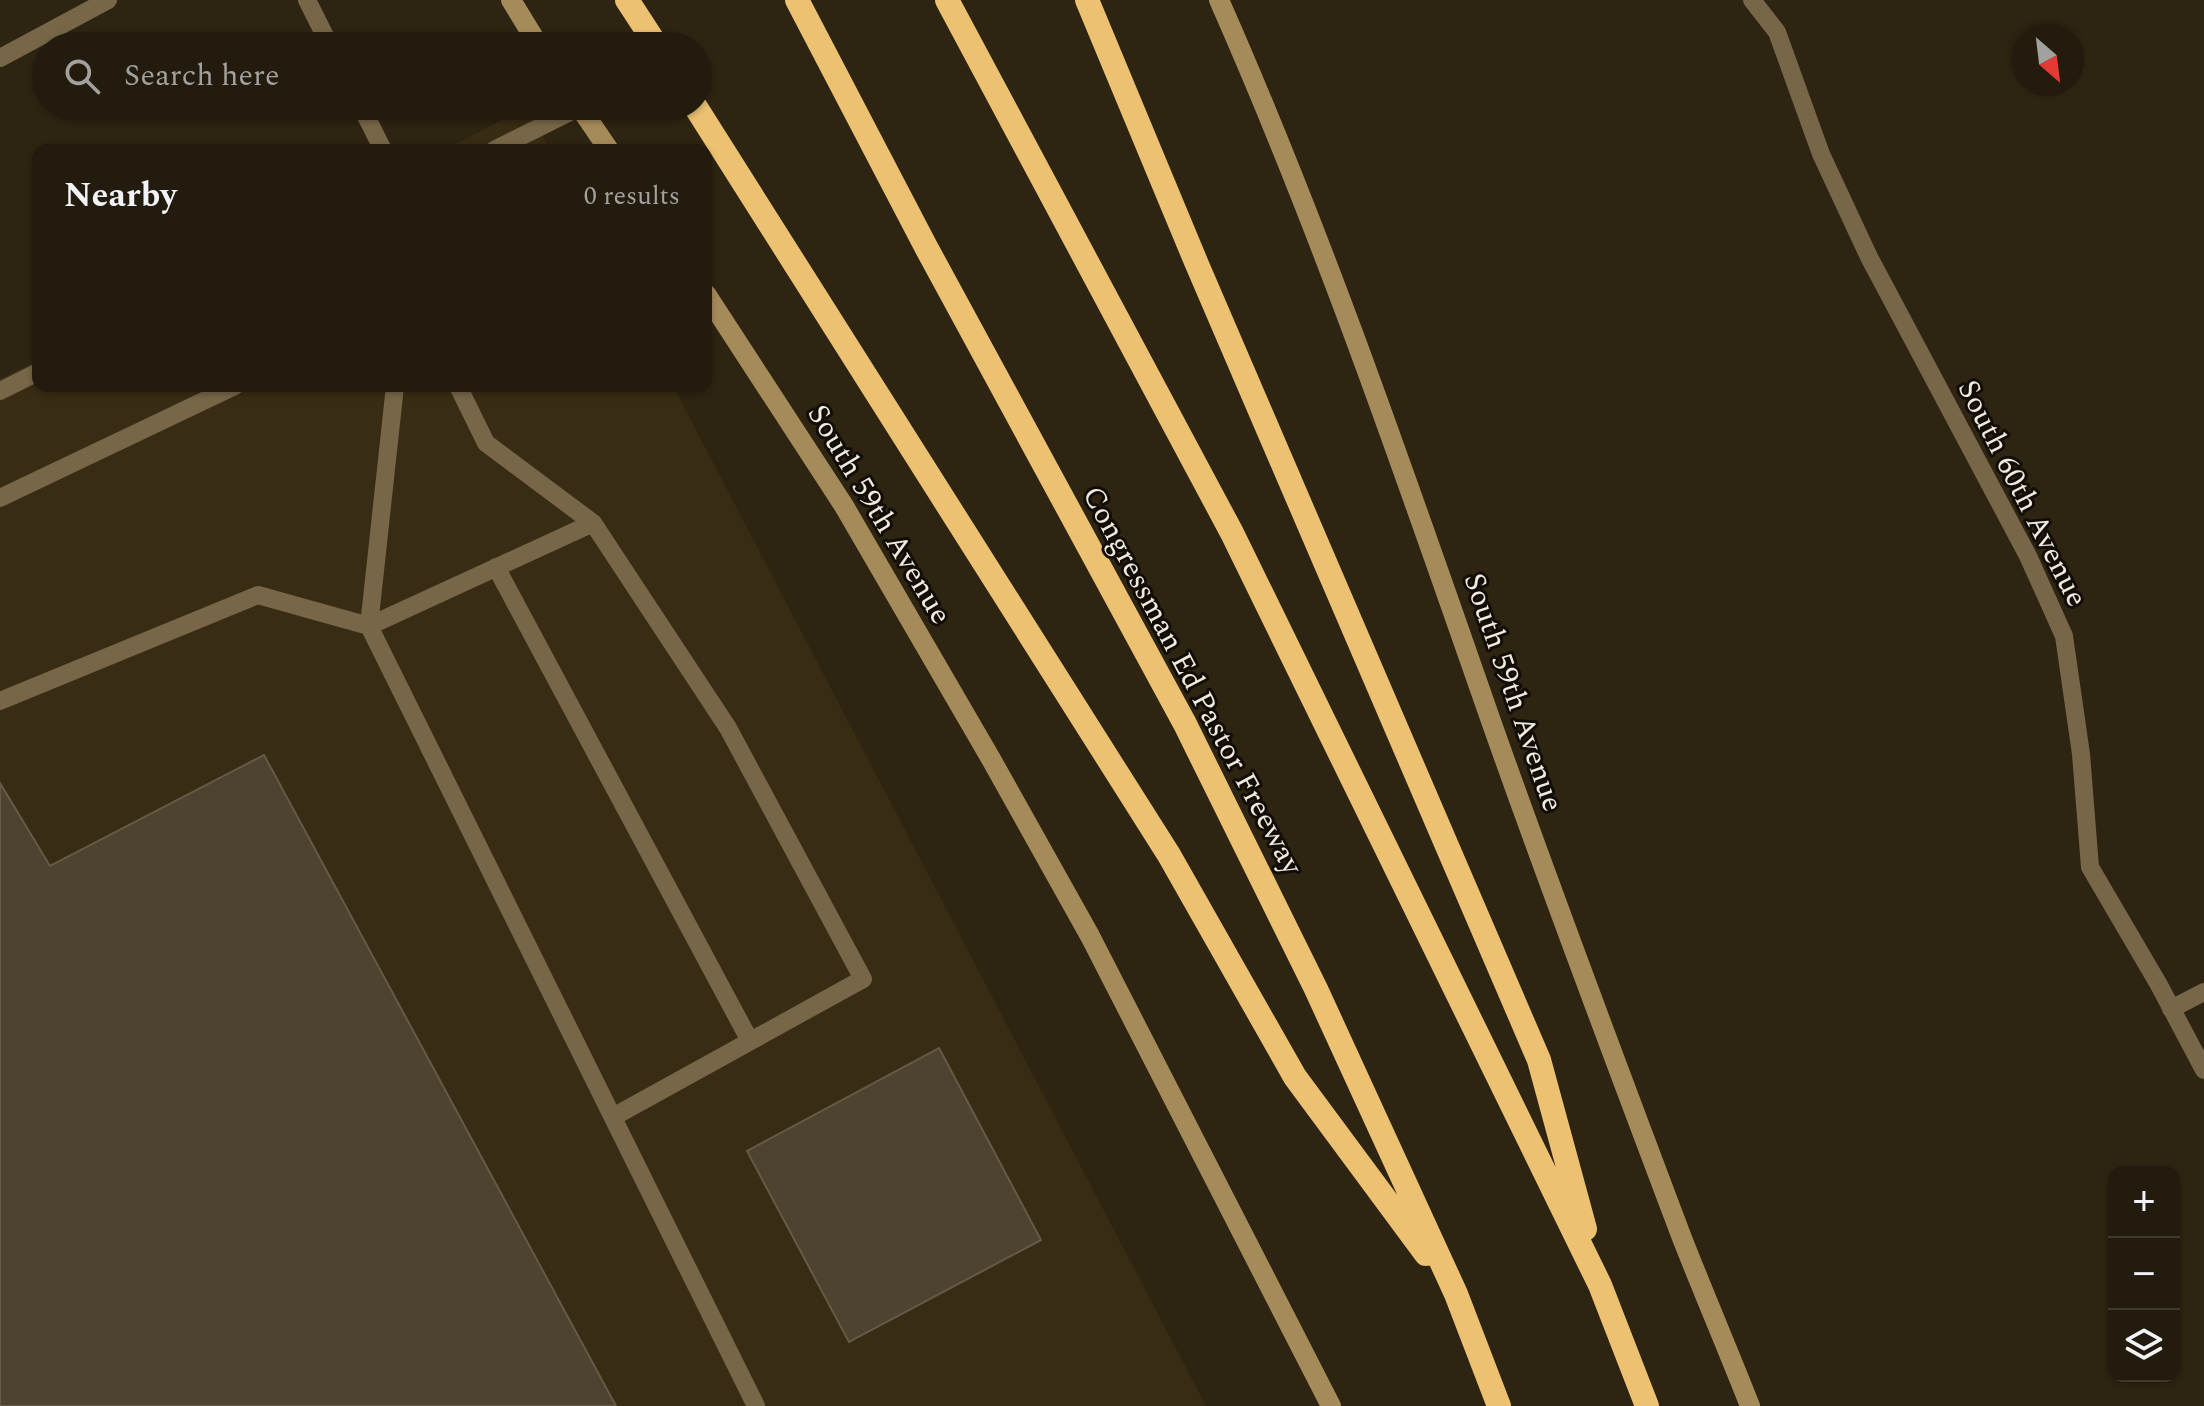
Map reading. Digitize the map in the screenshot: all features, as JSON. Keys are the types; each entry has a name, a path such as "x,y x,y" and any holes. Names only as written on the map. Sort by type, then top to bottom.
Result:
{"highway":[{"path":"627,0 648,32"},
{"name":"Congressman Ed Pastor Freeway","path":"797,0 926,247 1185,724 1316,989 1456,1294 1499,1406"},
{"path":"947,0 1232,533 1600,1285 1647,1406"},
{"path":"1087,0 1208,290 1539,1060 1600,1285"},
{"path":"704,120 1169,855 1295,1077 1456,1294"}],"main road":[{"path":"511,0 530,32"},
{"name":"South 59th Avenue","path":"1219,0 1321,245 1586,979 1683,1240 1750,1406"},
{"path":"589,120 605,144"},
{"name":"South 59th Avenue","path":"712,303 844,506 991,759 1090,936 1331,1406"}],"lane":[{"path":"48,32 108,0"},
{"path":"307,0 323,32"},
{"name":"South 60th Avenue","path":"1752,0 1777,32 1821,154 1869,257 2028,556 2064,636 2081,754 2090,867 2204,1070"},
{"path":"0,58 32,41"},
{"path":"368,120 380,144"},
{"path":"506,144 553,120"},
{"path":"0,391 32,375"},
{"path":"0,498 222,392"},
{"path":"394,392 369,626 756,1406"},
{"path":"461,392 486,443 593,523 728,728 863,979 613,1117"},
{"path":"0,701 258,595 369,626 593,523"},
{"path":"496,567 750,1041"},
{"path":"2171,1009 2204,992"}],"shaded area":[{"path":"502,120 534,120 547,144 456,144"},
{"path":"32,363 32,392 676,392 1206,1406 0,1406 0,379"}],"building":[{"path":"264,755 616,1406 0,1406 0,783 50,866"},
{"path":"939,1048 1041,1240 849,1342 747,1151"}]}
